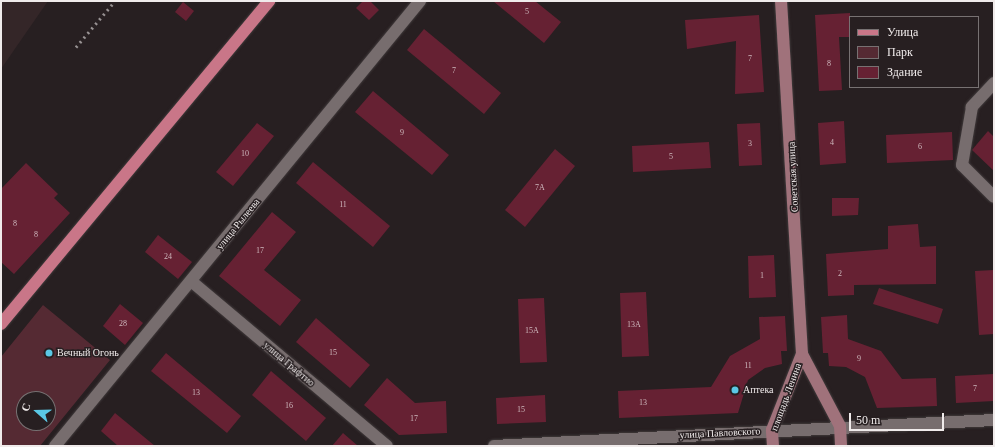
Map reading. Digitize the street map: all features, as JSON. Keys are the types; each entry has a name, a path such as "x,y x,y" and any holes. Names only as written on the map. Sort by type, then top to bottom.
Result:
{"main road":[{"path":"1,324 269,1"}],"street":[{"name":"улица Рылеева","path":"55,446 420,1"},
{"name":"Советская улица","path":"781,1 802,354"},
{"path":"994,83 972,107 962,165 994,197"},
{"name":"улица Графтио","path":"191,281 387,446"},
{"name":"площадь Ленина","path":"802,354 840,426 841,446"},
{"name":"площадь Ленина","path":"773,446 772,430 802,354"},
{"name":"улица Павловского","path":"494,446 840,426 994,420"}],"shaded area":[{"path":"1,1 48,1 1,69"}],"green space":[{"path":"43,305 110,360 56,426 56,391 16,391 16,431 52,431 40,446 1,446 1,357"}],"building":[{"path":"363,1 370,1 379,10 369,20 356,8"},
{"path":"493,1 535,1 561,22 544,43"},
{"path":"183,2 194,11 186,21 175,12"},
{"path":"850,13 849,37 839,37 842,90 819,91 815,15"},
{"path":"759,15 764,92 735,94 736,41 687,49 685,20"},
{"path":"424,29 501,93 484,114 407,50"},
{"path":"373,91 449,155 432,175 355,112"},
{"path":"844,121 846,163 820,165 818,123"},
{"path":"257,123 274,136 233,186 216,172"},
{"path":"760,123 762,165 739,166 737,124"},
{"path":"988,131 994,137 994,171 972,150"},
{"path":"952,132 953,160 887,163 886,135"},
{"path":"709,142 711,168 633,172 632,146"},
{"path":"555,149 575,166 525,227 505,210"},
{"path":"313,162 390,226 373,247 296,183"},
{"path":"26,163 58,194 54,198 70,213 14,274 1,262 1,189"},
{"path":"832,198 859,198 858,215 832,216"},
{"path":"272,212 296,232 264,270 301,300 280,326 219,276"},
{"path":"918,224 920,247 936,246 936,284 854,285 854,295 828,296 826,254 888,249 888,226"},
{"path":"158,235 192,262 178,279 145,252"},
{"path":"774,255 776,297 749,298 748,256"},
{"path":"994,270 994,334 979,335 975,271"},
{"path":"879,288 943,309 938,324 873,304"},
{"path":"646,292 649,356 622,357 620,293"},
{"path":"544,298 547,362 520,363 518,299"},
{"path":"120,304 143,323 125,345 103,326"},
{"path":"847,315 848,339 881,351 902,379 936,378 937,406 877,408 865,377 846,367 829,366 828,353 823,353 821,317"},
{"path":"785,316 787,351 781,351 782,364 765,368 748,380 738,413 619,418 618,391 711,387 730,356 760,339 759,317"},
{"path":"316,318 370,365 350,388 296,342"},
{"path":"166,353 241,416 227,433 151,371"},
{"path":"271,371 326,418 306,441 252,395"},
{"path":"994,374 994,401 956,403 955,376"},
{"path":"387,378 415,403 446,401 447,433 399,435 364,405"},
{"path":"545,395 546,422 497,424 496,398"},
{"path":"115,413 155,446 118,446 101,431"},
{"path":"343,433 358,446 332,446"}],"railway":[{"path":"76,47 115,1"}],"place":[{"name":"Вечный Огонь","path":"49,353"},
{"name":"Аптека","path":"735,390"}]}
